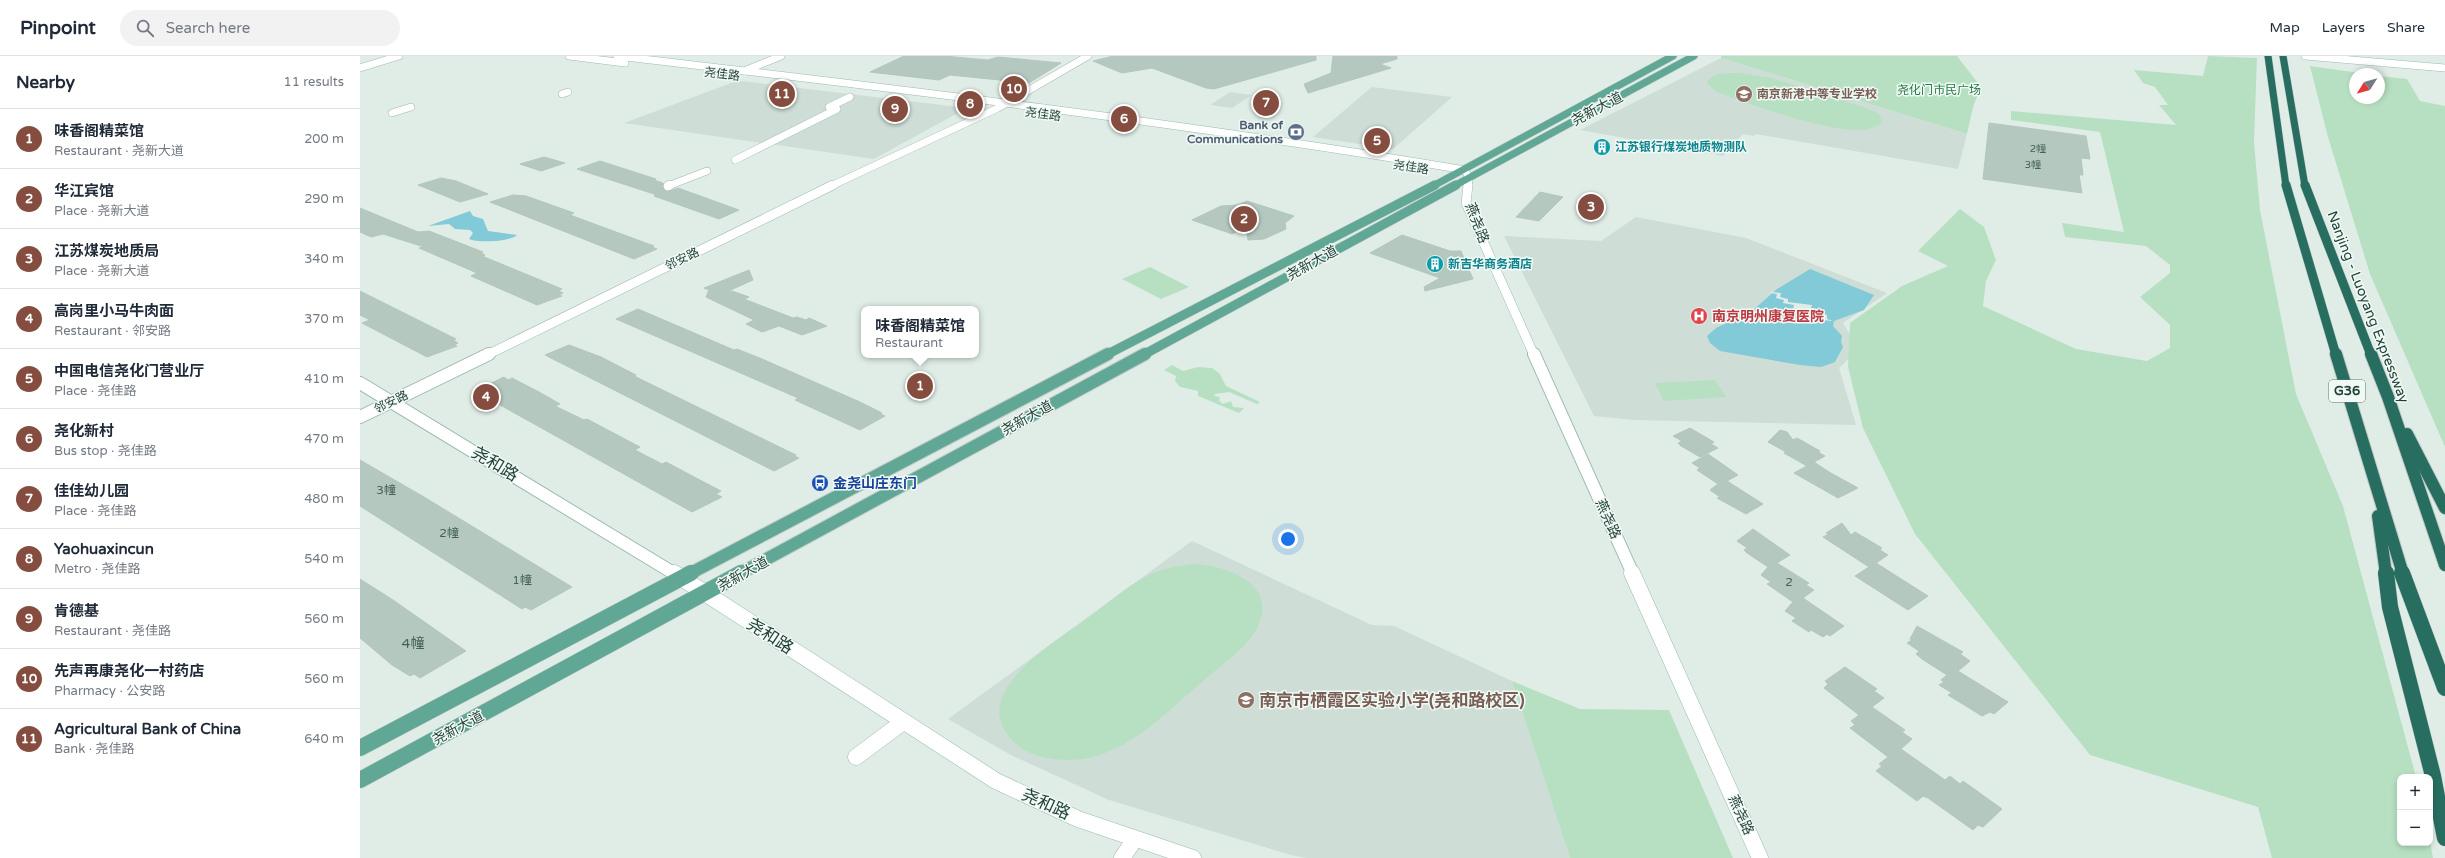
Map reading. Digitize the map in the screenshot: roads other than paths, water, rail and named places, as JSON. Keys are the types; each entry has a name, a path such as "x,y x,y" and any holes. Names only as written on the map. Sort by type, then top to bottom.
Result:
{"highway":[{"name":"G36","path":"2268,56 2286,188 2397,559 2445,688"},
{"name":"Nanjing - Luoyang Expressway","path":"2283,56 2306,191 2388,397 2445,565"},
{"path":"2388,397 2445,508"},
{"path":"2372,473 2390,607 2433,776 2445,838"}],"main road":[{"path":"360,62 380,56"},
{"path":"360,68 399,56"},
{"name":"尧佳路","path":"569,56 1002,106"},
{"name":"尧佳路","path":"617,56 744,71 1002,106 1328,147 1464,175"},
{"path":"744,71 781,56"},
{"name":"邻安路","path":"360,417 895,155 1002,106 1088,56"},
{"name":"尧新大道","path":"360,780 705,594 1464,175 1673,56"},
{"name":"尧新大道","path":"360,748 1028,395 1464,175 1694,56"},
{"path":"2305,56 2445,68"},
{"path":"2344,56 2445,64"},
{"path":"735,160 838,109 829,107 850,97"},
{"path":"392,113 411,107"},
{"path":"668,186 707,172"},
{"name":"燕尧路","path":"1464,175 1466,203 1760,858"},
{"name":"尧和路","path":"360,383 682,578 996,781 1078,819 1135,839 1171,855 1193,858"},
{"path":"856,757 903,722"},
{"path":"1122,858 1135,839"}],"water":[{"path":"470,211 473,216 483,219 488,231 517,235 508,239 479,241 469,239 473,233 470,230 455,229 449,224 428,226"},
{"path":"1810,269 1874,295 1864,310 1834,321 1833,326 1842,336 1841,342 1843,347 1835,362 1821,367 1800,365 1720,351 1710,343 1707,336 1716,328 1752,311 1777,289"}],"place":[{"name":"先声再康尧化一村药店","path":"1014,89"},
{"name":"Agricultural Bank of China","path":"782,94"},
{"name":"南京新港中等专业学校","path":"1744,94"},
{"name":"佳佳幼儿园","path":"1266,103"},
{"name":"Yaohuaxincun","path":"970,104"},
{"name":"肯德基","path":"895,109"},
{"name":"尧化新村","path":"1124,119"},
{"name":"Bank of Communications","path":"1296,132"},
{"name":"中国电信尧化门营业厅","path":"1377,141"},
{"name":"江苏银行煤炭地质物测队","path":"1602,147"},
{"name":"江苏煤炭地质局","path":"1591,207"},
{"name":"华江宾馆","path":"1244,219"},
{"name":"新吉华商务酒店","path":"1435,264"},
{"name":"南京明州康复医院","path":"1699,316"},
{"name":"味香阁精菜馆","path":"920,386"},
{"name":"高岗里小马牛肉面","path":"486,397"},
{"name":"金尧山庄东门","path":"820,483"},
{"name":"南京市栖霞区实验小学(尧和路校区)","path":"1246,700"}],"park label":[{"name":"尧化门市民广场","path":"1939,90"}]}
